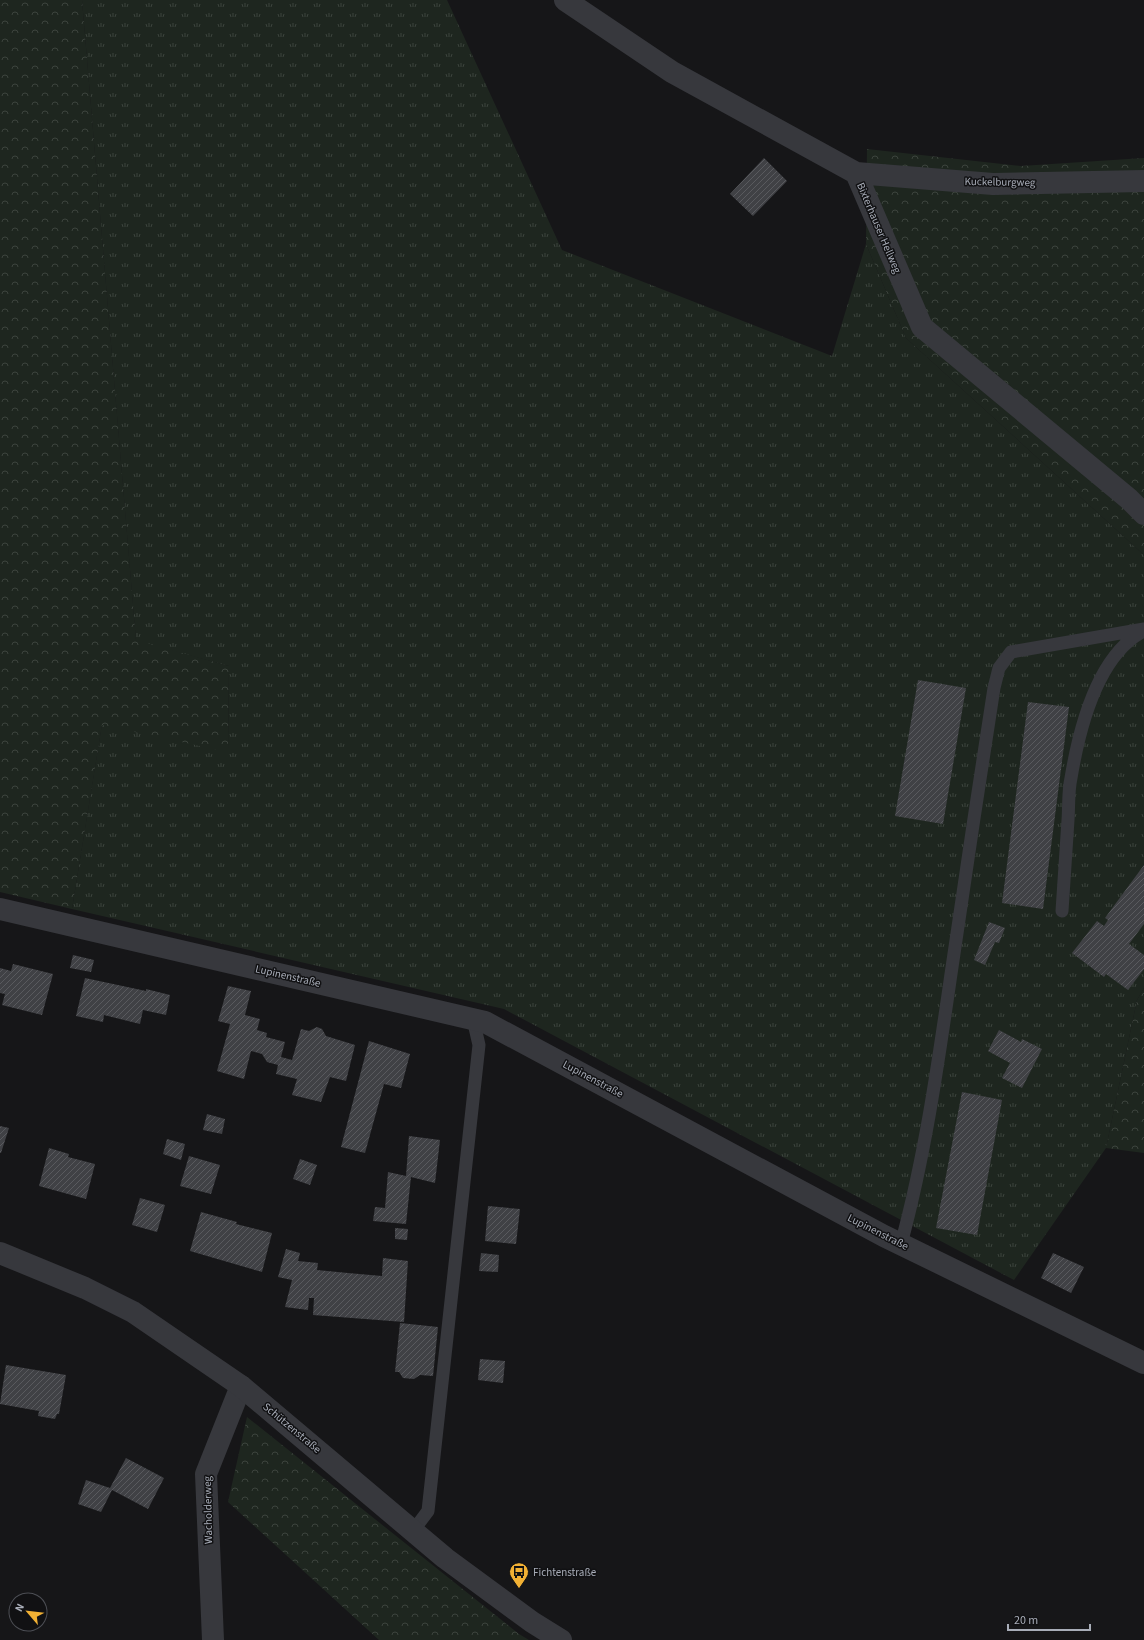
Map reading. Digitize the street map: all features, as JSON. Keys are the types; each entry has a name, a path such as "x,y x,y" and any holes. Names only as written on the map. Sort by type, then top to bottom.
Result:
{"street":[{"name":"Bixterhauser Hellweg","path":"565,0 672,72 856,173 922,327 1129,499 1144,514"},
{"name":"Kuckelburgweg","path":"856,173 993,184 1144,181"},
{"name":"Lupinenstraße","path":"0,909 486,1022 900,1244 1144,1363"},
{"name":"Schützenstraße","path":"0,1253 85,1288 133,1312 241,1386 444,1558 506,1604 561,1640"},
{"name":"Wacholderweg","path":"213,1640 206,1474 241,1386"}],"lane":[{"path":"1062,912 1070,779 1086,717 1096,687 1115,655 1126,643 1144,630"},
{"path":"900,1244 909,1214 934,1079 994,688 999,668 1011,652 1144,630"},
{"path":"413,1531 428,1511 479,1045 473,1019"}],"green space":[{"path":"0,0 82,0 136,640 229,666 228,752 102,725 72,909 0,892"},
{"path":"82,0 447,0 562,250 832,356 866,244 906,338 1144,555 1144,988 1137,1000 1106,1148 1014,1280 504,1009 72,909 102,724 228,751 229,666 136,641"},
{"path":"867,149 1021,166 1144,158 1144,555 906,338 866,244"},
{"path":"1144,988 1144,1153 1106,1148 1137,1000"},
{"path":"247,1417 519,1634 529,1640 379,1640 228,1502"}],"building":[{"path":"764,158 787,181 753,216 730,194"},
{"path":"918,680 966,688 943,824 895,816"},
{"path":"1028,702 1069,707 1043,909 1002,903"},
{"path":"1144,865 1144,924 1129,944 1144,955 1144,969 1128,990 1106,974 1104,977 1072,953 1097,921 1104,926 1108,920 1105,918"},
{"path":"989,922 1005,928 999,943 995,942 985,965 974,960"},
{"path":"73,955 94,960 91,972 70,968"},
{"path":"13,964 53,974 42,1015 2,1005 5,994 0,993 0,968 11,971"},
{"path":"85,978 170,995 166,1015 143,1010 140,1024 104,1015 103,1022 76,1016"},
{"path":"228,986 251,991 245,1015 260,1019 257,1030 267,1033 266,1037 285,1042 281,1057 292,1060 301,1029 309,1031 317,1027 322,1029 326,1036 355,1045 346,1081 330,1077 321,1102 292,1095 297,1079 276,1074 278,1065 267,1062 262,1054 251,1051 244,1079 217,1071 230,1024 218,1021"},
{"path":"999,1030 1021,1042 1022,1039 1042,1049 1022,1088 1002,1078 1010,1063 988,1051"},
{"path":"369,1041 410,1054 401,1088 384,1084 365,1153 341,1147"},
{"path":"962,1092 1002,1100 977,1235 936,1228"},
{"path":"207,1114 225,1119 222,1134 203,1130"},
{"path":"0,1126 9,1128 1,1153 0,1153"},
{"path":"409,1136 440,1140 435,1183 411,1177 406,1224 373,1221 375,1207 385,1208 388,1172 406,1176"},
{"path":"167,1139 185,1144 181,1160 163,1154"},
{"path":"49,1148 69,1154 68,1157 95,1164 86,1199 39,1186"},
{"path":"189,1156 220,1165 211,1194 180,1186"},
{"path":"300,1159 317,1165 310,1185 293,1179"},
{"path":"140,1198 165,1205 157,1232 132,1225"},
{"path":"488,1206 520,1209 516,1244 485,1241"},
{"path":"201,1212 237,1222 236,1224 272,1233 262,1272 190,1251"},
{"path":"395,1228 408,1229 407,1240 395,1239"},
{"path":"286,1249 300,1253 298,1261 318,1263 317,1270 382,1276 383,1258 408,1261 404,1322 313,1315 314,1298 309,1298 308,1310 285,1307 292,1280 278,1277"},
{"path":"481,1253 499,1255 498,1272 479,1271"},
{"path":"1053,1253 1084,1267 1071,1293 1041,1278"},
{"path":"400,1323 438,1327 433,1376 420,1375 414,1379 403,1378 399,1372 395,1372"},
{"path":"480,1359 505,1361 503,1383 478,1380"},
{"path":"6,1365 66,1375 59,1414 57,1414 55,1419 38,1416 39,1411 0,1404"},
{"path":"126,1458 164,1478 148,1509 112,1490 101,1512 78,1504 86,1480 110,1488"}],"place":[{"name":"Fichtenstraße","path":"519,1589"}]}
